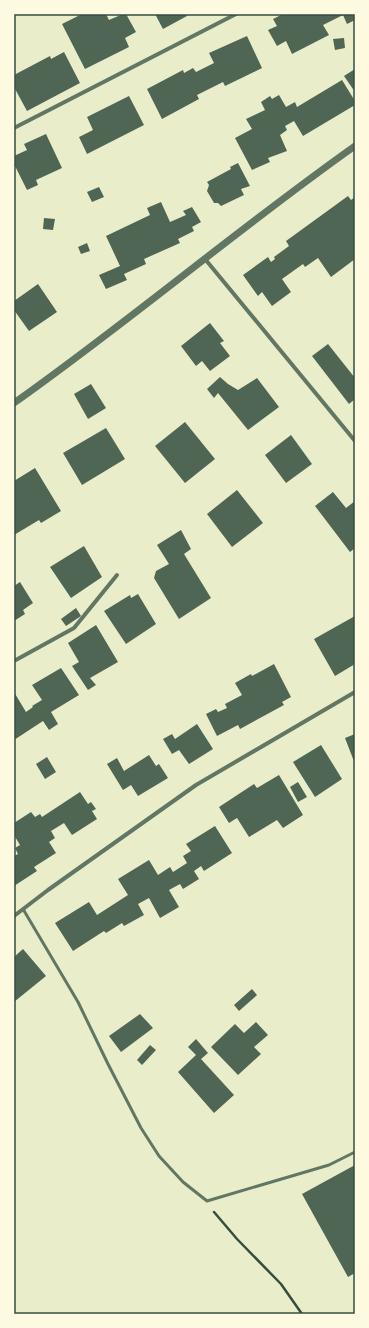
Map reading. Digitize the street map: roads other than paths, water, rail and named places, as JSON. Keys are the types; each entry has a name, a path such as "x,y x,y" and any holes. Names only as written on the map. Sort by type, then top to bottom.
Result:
{"street":[{"path":"14,128 236,14"},
{"path":"14,403 205,259 309,178 355,146"},
{"path":"205,259 355,441"},
{"path":"14,660 74,628 117,575"},
{"path":"14,916 196,785 355,692"}],"lane":[{"path":"23,909 78,1002 141,1128 159,1156 183,1182 207,1201 329,1166 355,1152"}]}
